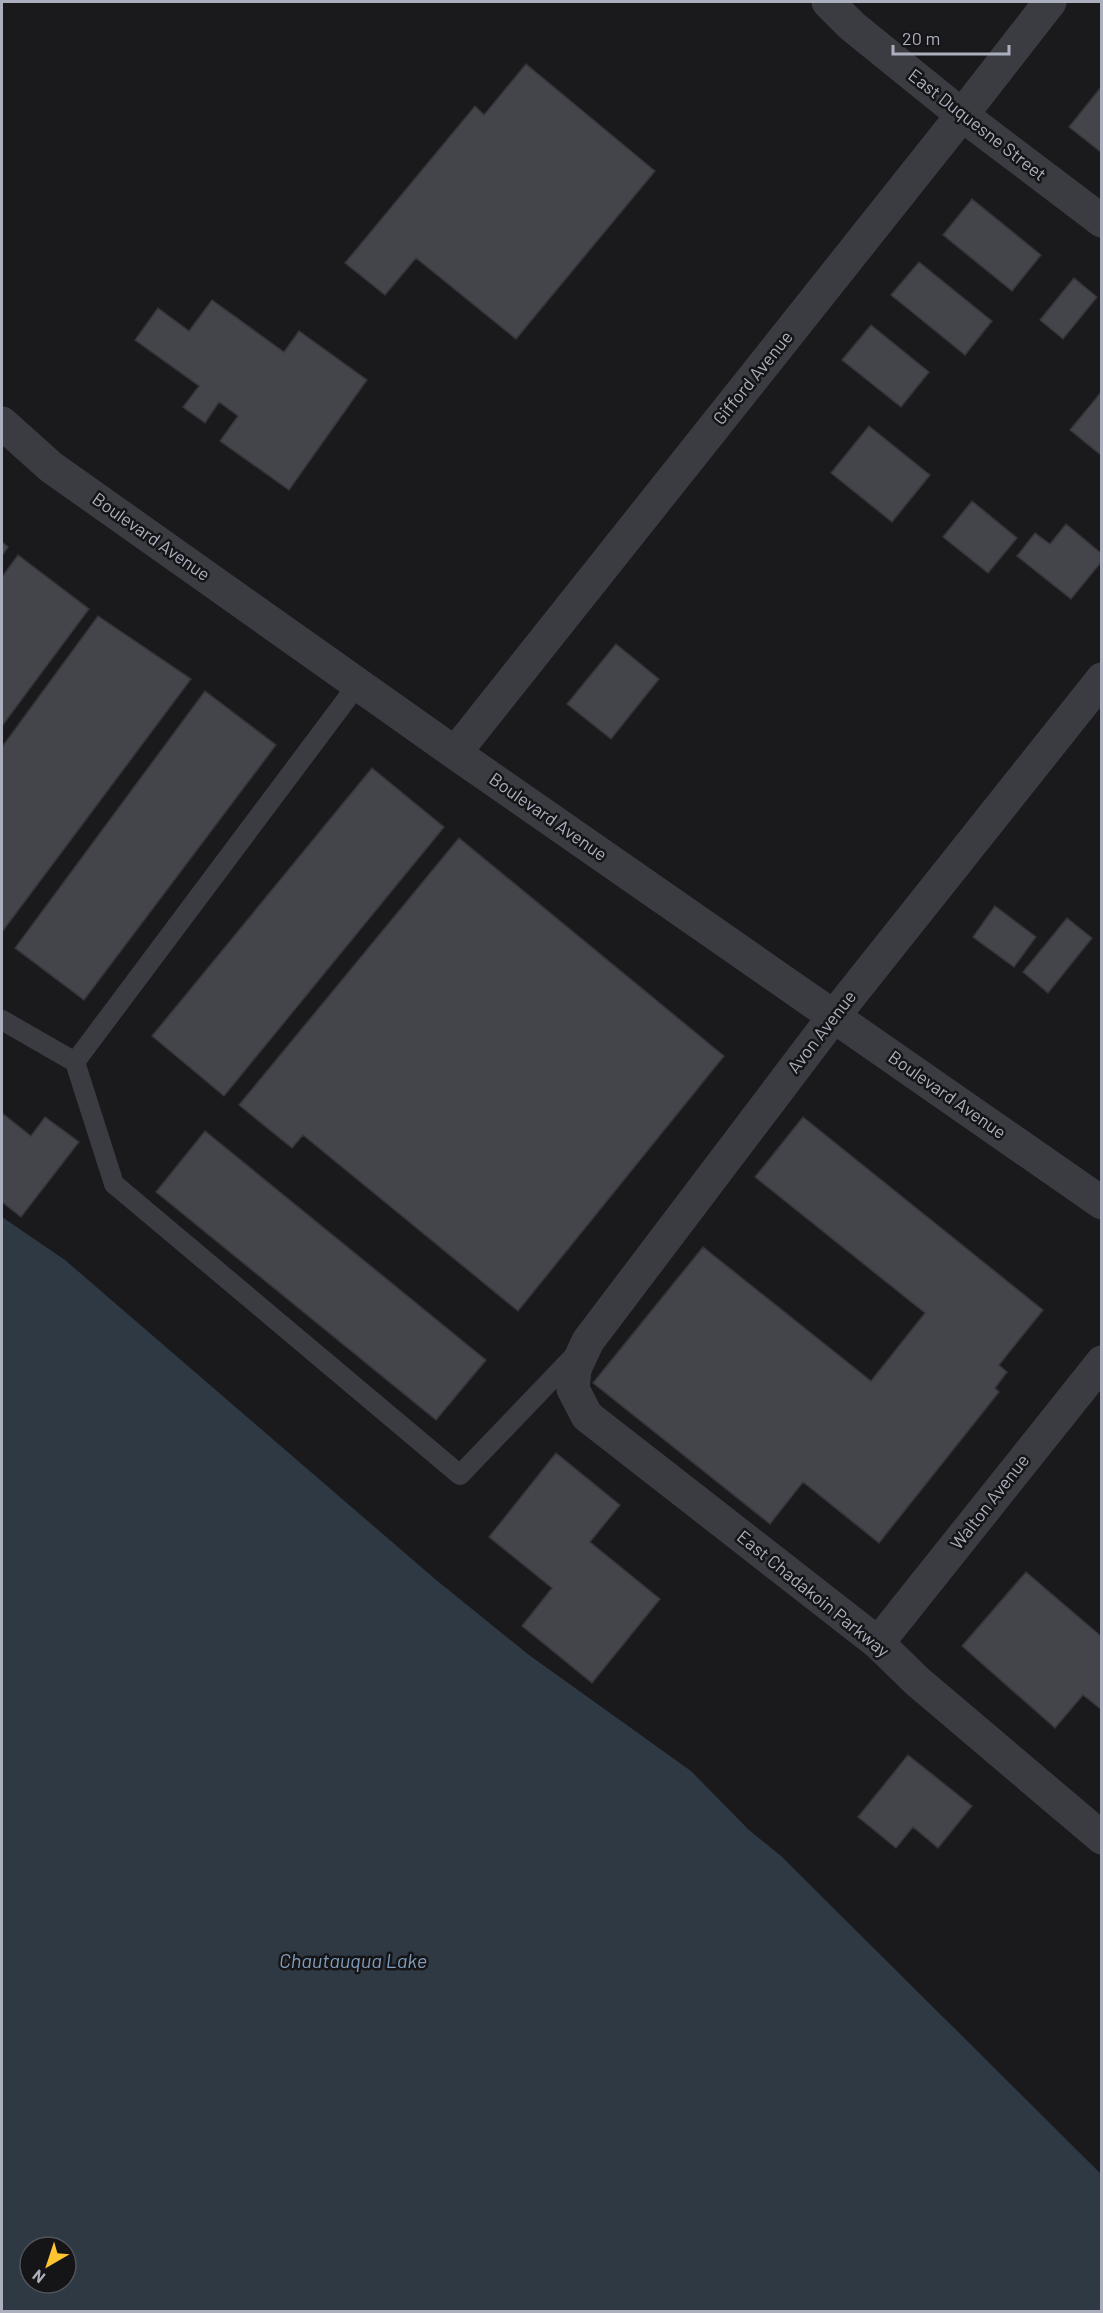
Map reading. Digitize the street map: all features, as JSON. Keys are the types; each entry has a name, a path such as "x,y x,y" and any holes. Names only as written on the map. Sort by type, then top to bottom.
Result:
{"street":[{"name":"East Duquesne Street","path":"828,2 852,26 962,115 1101,221"},
{"name":"Gifford Avenue","path":"455,753 1050,2"},
{"name":"Boulevard Avenue","path":"2,423 51,467 455,753 1101,1203"},
{"name":"Avon Avenue","path":"579,1400 573,1389 575,1369 588,1341 834,1017 1101,679"},
{"name":"Walton Avenue","path":"878,1643 1101,1362"},
{"name":"East Chadakoin Parkway","path":"579,1400 587,1416 878,1643 917,1681 1101,1838"}],"lane":[{"path":"75,1062 358,684"},
{"path":"2,1020 75,1062 114,1184 460,1475 588,1341"}],"water":[{"name":"Chautauqua Lake","path":"2,1217 65,1260 435,1579 529,1655 691,1771 749,1830 781,1856 1101,2174 1101,2311 2,2311"}],"building":[{"path":"526,64 655,171 516,339 416,258 385,295 345,263 475,106 484,115"},
{"path":"1102,86 1102,153 1069,127"},
{"path":"972,199 1041,255 1012,291 943,235"},
{"path":"919,262 992,321 965,355 891,295"},
{"path":"1074,278 1097,297 1063,339 1040,320"},
{"path":"212,300 284,352 299,331 367,380 289,490 220,441 238,416 219,402 205,423 183,407 199,386 135,340 158,308 189,331"},
{"path":"871,325 929,372 901,407 842,360"},
{"path":"1102,391 1102,456 1070,430"},
{"path":"869,426 930,475 892,522 831,473"},
{"path":"972,501 1017,538 988,573 943,537"},
{"path":"1066,524 1102,554 1102,561 1071,599 1017,556 1035,533 1050,544"},
{"path":"2,542 8,547 2,556"},
{"path":"18,555 89,609 2,726 2,577"},
{"path":"98,616 191,679 2,932 2,747"},
{"path":"616,644 659,679 611,739 567,704"},
{"path":"205,691 276,745 84,1000 15,948"},
{"path":"372,768 444,827 224,1096 152,1036"},
{"path":"459,838 724,1056 518,1311 303,1135 292,1148 239,1105"},
{"path":"995,906 1036,937 1014,967 973,937"},
{"path":"1067,918 1092,938 1048,993 1023,972"},
{"path":"2,1113 31,1136 45,1117 79,1142 21,1217 2,1202"},
{"path":"803,1117 1043,1310 999,1365 1007,1372 995,1388 999,1392 879,1543 803,1482 770,1524 593,1383 703,1247 871,1381 925,1313 755,1177"},
{"path":"205,1131 486,1360 436,1420 156,1192"},
{"path":"556,1453 620,1505 590,1542 660,1599 592,1683 522,1626 552,1588 489,1537"},
{"path":"1026,1572 1102,1637 1102,1710 1083,1695 1055,1728 962,1646"},
{"path":"908,1755 972,1806 938,1848 913,1827 896,1848 858,1817"}]}
